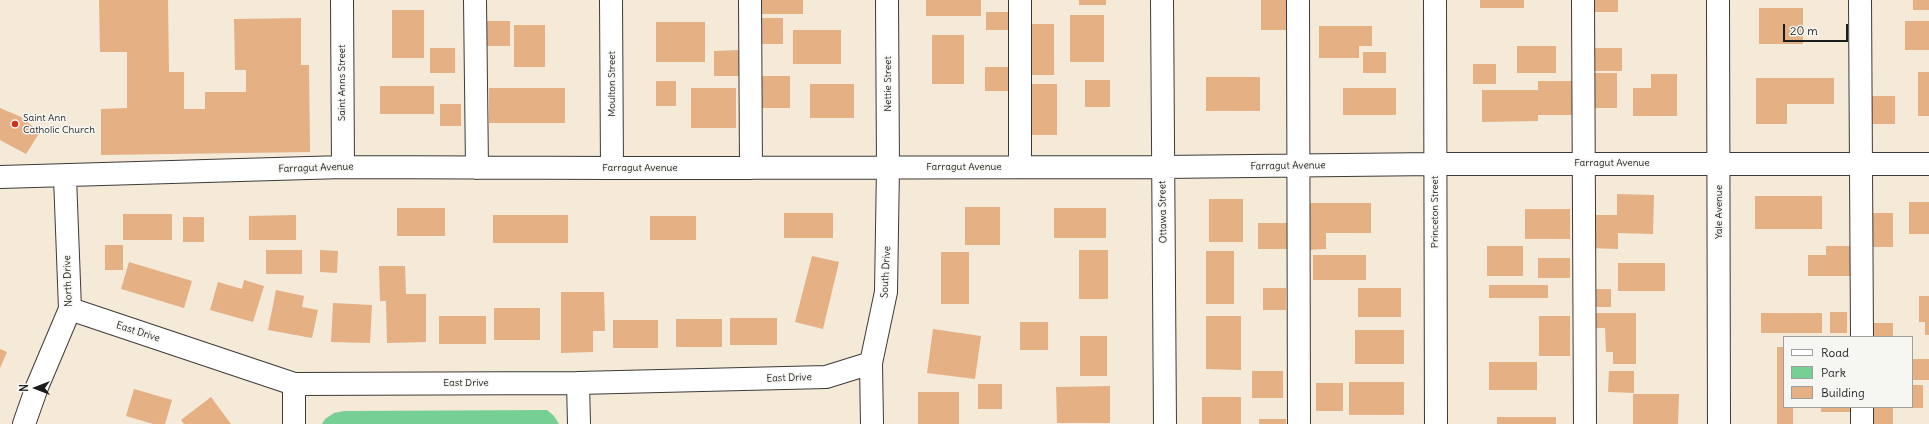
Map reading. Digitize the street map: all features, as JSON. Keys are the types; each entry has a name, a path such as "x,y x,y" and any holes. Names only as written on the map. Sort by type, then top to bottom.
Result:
{"street":[{"name":"Saint Anns Street","path":"342,0 343,167"},
{"path":"475,0 477,168"},
{"name":"Moulton Street","path":"611,0 612,168"},
{"path":"750,0 751,168"},
{"name":"Nettie Street","path":"887,0 888,167"},
{"path":"1020,0 1020,167"},
{"name":"Ottawa Street","path":"1162,0 1165,424"},
{"path":"1298,0 1299,424"},
{"name":"Princeton Street","path":"1435,0 1436,424"},
{"path":"1583,0 1585,424"},
{"name":"Yale Avenue","path":"1718,0 1719,424"},
{"path":"1860,0 1862,336"},
{"name":"Farragut Avenue","path":"0,178 343,167 751,168 1162,167 1584,163 1929,164"},
{"name":"South Drive","path":"872,424 871,363 886,292 888,167"},
{"name":"North Drive","path":"24,424 37,387 70,309 65,177"},
{"name":"East Drive","path":"70,309 294,384 578,383 826,377 871,363"},
{"path":"578,383 579,424"},
{"path":"294,384 294,424"},
{"path":"1862,408 1862,424"}],"green space":[{"path":"547,410 554,416 559,424 322,424 325,419 334,413 344,411"}],"building":[{"path":"99,0 168,0 169,72 184,72 184,109 205,109 205,92 246,92 246,70 235,70 234,19 301,18 301,65 309,65 310,152 101,155 101,109 127,108 127,52 100,52"},
{"path":"759,0 803,0 803,14 759,14"},
{"path":"926,0 981,0 981,16 926,16"},
{"path":"1079,0 1106,0 1106,5 1079,5"},
{"path":"1261,0 1286,0 1286,30 1261,30"},
{"path":"1480,0 1524,0 1524,8 1480,8"},
{"path":"1588,0 1618,0 1618,12 1588,12"},
{"path":"1913,0 1929,0 1929,10 1913,10"},
{"path":"1759,8 1803,8 1803,44 1759,44"},
{"path":"392,10 424,10 424,58 392,58"},
{"path":"986,12 1012,12 1012,30 986,30"},
{"path":"1070,15 1104,15 1104,62 1070,62"},
{"path":"757,18 783,18 783,44 757,44"},
{"path":"483,21 510,21 510,46 483,46"},
{"path":"1905,21 1929,21 1929,50 1905,50"},
{"path":"656,22 705,22 705,62 656,62"},
{"path":"1028,24 1054,24 1054,75 1028,75"},
{"path":"514,25 545,25 545,67 514,67"},
{"path":"1319,26 1372,26 1372,46 1359,46 1359,58 1319,58"},
{"path":"793,30 841,30 841,64 793,64"},
{"path":"932,35 964,35 964,84 932,84"},
{"path":"1517,46 1556,46 1556,73 1517,73"},
{"path":"430,48 455,48 455,73 430,73"},
{"path":"1595,48 1622,48 1622,71 1595,71"},
{"path":"739,50 739,76 714,76 714,51"},
{"path":"1363,52 1386,52 1386,73 1363,73"},
{"path":"1473,64 1496,64 1496,84 1473,84"},
{"path":"985,67 1012,67 1012,91 985,91"},
{"path":"1918,72 1929,72 1929,116 1918,116"},
{"path":"1589,73 1617,73 1617,108 1589,108"},
{"path":"1651,74 1677,74 1677,116 1633,116 1633,88 1651,88"},
{"path":"757,76 790,76 790,108 757,108"},
{"path":"1206,77 1260,77 1260,111 1206,111"},
{"path":"1756,78 1834,78 1834,104 1787,104 1787,124 1756,124"},
{"path":"1085,80 1110,80 1110,107 1085,107"},
{"path":"656,81 676,81 676,106 656,106"},
{"path":"1538,81 1572,81 1572,115 1538,115 1538,121 1482,122 1482,90 1538,90"},
{"path":"810,84 854,84 854,118 810,118"},
{"path":"1028,84 1057,84 1057,135 1028,135"},
{"path":"380,86 434,86 434,114 380,114"},
{"path":"489,88 565,88 565,123 489,123"},
{"path":"691,88 736,88 736,128 691,128"},
{"path":"1343,88 1396,88 1396,115 1343,115"},
{"path":"1870,96 1895,96 1895,124 1870,124"},
{"path":"440,104 461,104 461,126 440,126"},
{"name":"Saint Ann Catholic Church","path":"0,108 21,117 40,132 26,154 0,140"},
{"path":"1617,194 1654,195 1653,234 1618,233 1618,249 1589,248 1589,215 1617,215"},
{"path":"1755,196 1822,196 1822,229 1755,229"},
{"path":"1209,199 1243,199 1243,242 1209,242"},
{"path":"1909,202 1929,202 1929,234 1909,234"},
{"path":"1306,203 1371,203 1371,233 1326,233 1326,249 1306,250"},
{"path":"965,207 1000,207 1000,245 965,245"},
{"path":"397,208 445,208 445,236 397,236"},
{"path":"1054,208 1106,208 1106,238 1054,238"},
{"path":"1525,209 1570,209 1570,239 1525,239"},
{"path":"784,213 833,213 833,238 784,238"},
{"path":"1869,213 1893,213 1893,247 1869,247"},
{"path":"123,214 172,214 172,240 123,240"},
{"path":"296,215 296,240 249,240 249,216"},
{"path":"493,215 568,215 568,243 493,243"},
{"path":"650,216 696,216 696,240 650,240"},
{"path":"183,217 204,217 204,242 183,242"},
{"path":"1258,223 1289,223 1289,249 1258,249"},
{"path":"105,245 123,245 123,270 105,270"},
{"path":"1487,246 1523,246 1523,276 1487,276"},
{"path":"1826,246 1852,246 1852,276 1808,276 1808,255 1826,255"},
{"path":"266,250 302,250 302,274 266,274"},
{"path":"320,250 338,251 337,273 320,272"},
{"path":"1079,250 1108,250 1108,299 1079,299"},
{"path":"1206,251 1234,251 1234,304 1206,304"},
{"path":"941,252 969,252 969,304 941,304"},
{"path":"1313,255 1366,255 1366,280 1313,280"},
{"path":"812,256 839,262 823,329 795,322"},
{"path":"1538,258 1570,258 1570,278 1538,278"},
{"path":"129,262 192,281 184,308 121,289"},
{"path":"1618,263 1665,263 1665,291 1618,291"},
{"path":"379,266 405,266 406,294 426,294 426,342 387,343 386,301 380,301"},
{"path":"244,280 264,286 253,322 210,310 218,282 242,289"},
{"path":"1489,285 1548,285 1548,298 1489,298"},
{"path":"1263,288 1286,288 1286,310 1263,310"},
{"path":"1358,288 1401,288 1401,317 1358,317"},
{"path":"1590,289 1611,289 1611,307 1590,307"},
{"path":"276,290 304,296 302,307 318,310 312,338 268,330"},
{"path":"561,292 604,292 605,331 593,331 593,352 561,353"},
{"path":"1919,296 1929,296 1929,335 1925,335 1925,322 1919,322"},
{"path":"333,303 372,305 370,343 331,342"},
{"path":"494,308 540,308 540,340 494,340"},
{"path":"1830,312 1847,312 1847,333 1830,333"},
{"path":"1592,313 1636,313 1636,364 1613,364 1613,352 1606,352 1605,328 1592,328"},
{"path":"1761,313 1822,313 1822,333 1761,333"},
{"path":"439,316 486,316 486,344 439,344"},
{"path":"1206,316 1241,316 1241,370 1206,369"},
{"path":"1539,316 1570,316 1570,356 1539,356"},
{"path":"730,318 777,318 777,345 730,345"},
{"path":"676,319 722,319 722,347 676,347"},
{"path":"613,320 658,320 658,348 613,348"},
{"path":"1020,322 1048,322 1048,350 1020,350"},
{"path":"1869,323 1893,323 1893,336 1869,336"},
{"path":"933,329 981,336 975,379 927,373"},
{"path":"1355,330 1404,330 1404,364 1355,364"},
{"path":"1080,336 1107,336 1107,376 1080,376"},
{"path":"1777,347 1783,347 1783,408 1793,408 1793,424 1777,424"},
{"path":"0,349 7,352 0,368"},
{"path":"1913,359 1929,359 1929,380 1913,380"},
{"path":"1489,362 1537,362 1537,390 1489,390"},
{"path":"1252,371 1283,371 1283,398 1252,398"},
{"path":"1609,371 1634,371 1634,393 1608,392"},
{"path":"1349,382 1404,382 1404,415 1349,415"},
{"path":"1316,383 1343,383 1343,411 1316,411"},
{"path":"978,384 1002,384 1002,409 978,409"},
{"path":"1913,385 1923,385 1923,408 1913,408"},
{"path":"1110,386 1110,423 1057,423 1056,387"},
{"path":"134,389 172,400 165,424 153,424 126,416"},
{"path":"918,392 959,392 959,424 918,424"},
{"path":"1633,394 1679,394 1678,424 1633,424"},
{"path":"211,397 231,424 184,424 181,420"},
{"path":"1202,397 1241,397 1241,424 1202,424"},
{"path":"1821,408 1854,408 1854,412 1821,412"},
{"path":"1870,408 1893,408 1893,424 1870,424"},
{"path":"1497,417 1556,417 1556,424 1497,424"},
{"path":"1259,419 1286,419 1286,424 1259,424"}],"place":[{"name":"Saint Ann Catholic Church","path":"15,124"}]}
